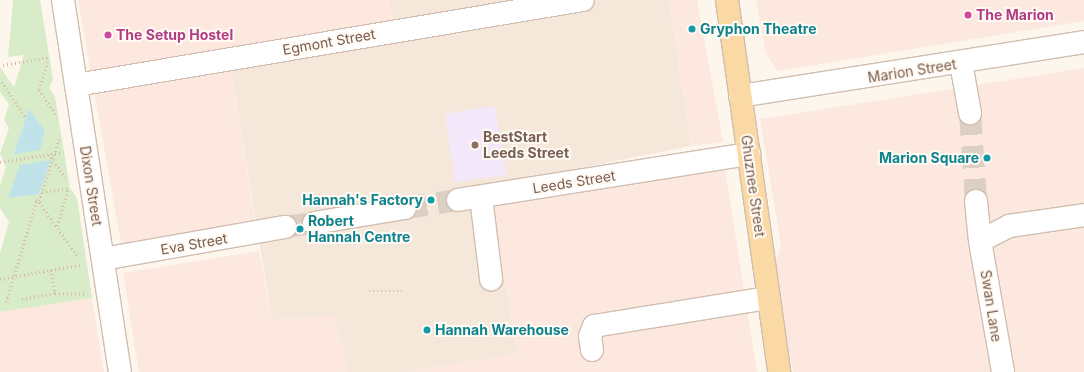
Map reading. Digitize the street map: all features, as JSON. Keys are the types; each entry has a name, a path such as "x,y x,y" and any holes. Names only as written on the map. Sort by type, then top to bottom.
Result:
{"main road":[{"name":"Ghuznee Street","path":"727,0 778,372"}],"street":[{"name":"Dixon Street","path":"63,0 76,85 91,262 120,372"},
{"name":"Egmont Street","path":"76,85 583,0"},
{"name":"Marion Street","path":"740,96 961,63 1084,42"},
{"path":"961,63 970,113"},
{"name":"Leeds Street","path":"481,197 749,154"},
{"path":"458,200 481,197 492,279"},
{"name":"Swan Lane","path":"976,201 980,241 1003,372"},
{"path":"314,223 405,208"},
{"path":"980,241 1009,226 1084,215"},
{"name":"Eva Street","path":"91,262 285,228"},
{"path":"592,350 590,336 594,326 767,298"}],"path":[{"path":"49,57 39,90 59,119"},
{"path":"3,64 53,57"},
{"path":"2,82 26,118"},
{"path":"6,302 61,132"},
{"path":"0,162 67,151"},
{"path":"42,192 72,188 49,154"},
{"path":"57,227 68,188"},
{"path":"39,201 57,227 91,262"},
{"path":"0,279 91,262"},
{"path":"51,270 55,293"},
{"path":"369,291 405,291"},
{"path":"22,299 55,293 88,294"}],"shaded area":[{"path":"78,0 389,0 394,27 229,55 256,227 122,249"},
{"path":"389,0 669,0 691,146 488,186 518,354 406,372 348,372 334,316 272,320 229,55 394,27"},
{"path":"669,0 697,0 723,142 691,146"},
{"path":"756,0 1084,0 1084,21 778,71 766,54"},
{"path":"1084,68 1084,372 793,372 774,267 781,245 760,119"},
{"name":"BestStart Leeds Street","path":"495,106 506,175 455,182 445,114"},
{"path":"725,169 757,372 406,372 518,354 492,207"},
{"path":"259,251 272,320 334,316 348,372 139,372 123,273"},
{"path":"92,298 104,372 0,372 0,312"}],"green space":[{"path":"13,0 40,0 53,80 49,88 55,97 70,188 77,198 92,298 0,312 0,253 9,222 0,208 0,185 6,167 0,153 9,128 4,120 9,104 0,92 0,67 14,87 24,55 8,57"}],"water":[{"path":"29,109 45,131 40,150 14,154"},
{"path":"51,160 39,194 8,198 20,165"}],"tunnel":[{"path":"970,113 976,201"},
{"path":"405,208 458,200"},
{"path":"285,227 314,223"}],"place":[{"name":"The Marion","path":"968,15"},
{"name":"Gryphon Theatre","path":"692,29"},
{"name":"The Setup Hostel","path":"108,35"},
{"name":"BestStart Leeds Street","path":"475,145"},
{"name":"Marion Square","path":"987,158"},
{"name":"Hannah's Factory","path":"431,200"},
{"name":"Robert Hannah Centre","path":"300,229"},
{"name":"Hannah Warehouse","path":"427,330"}]}
